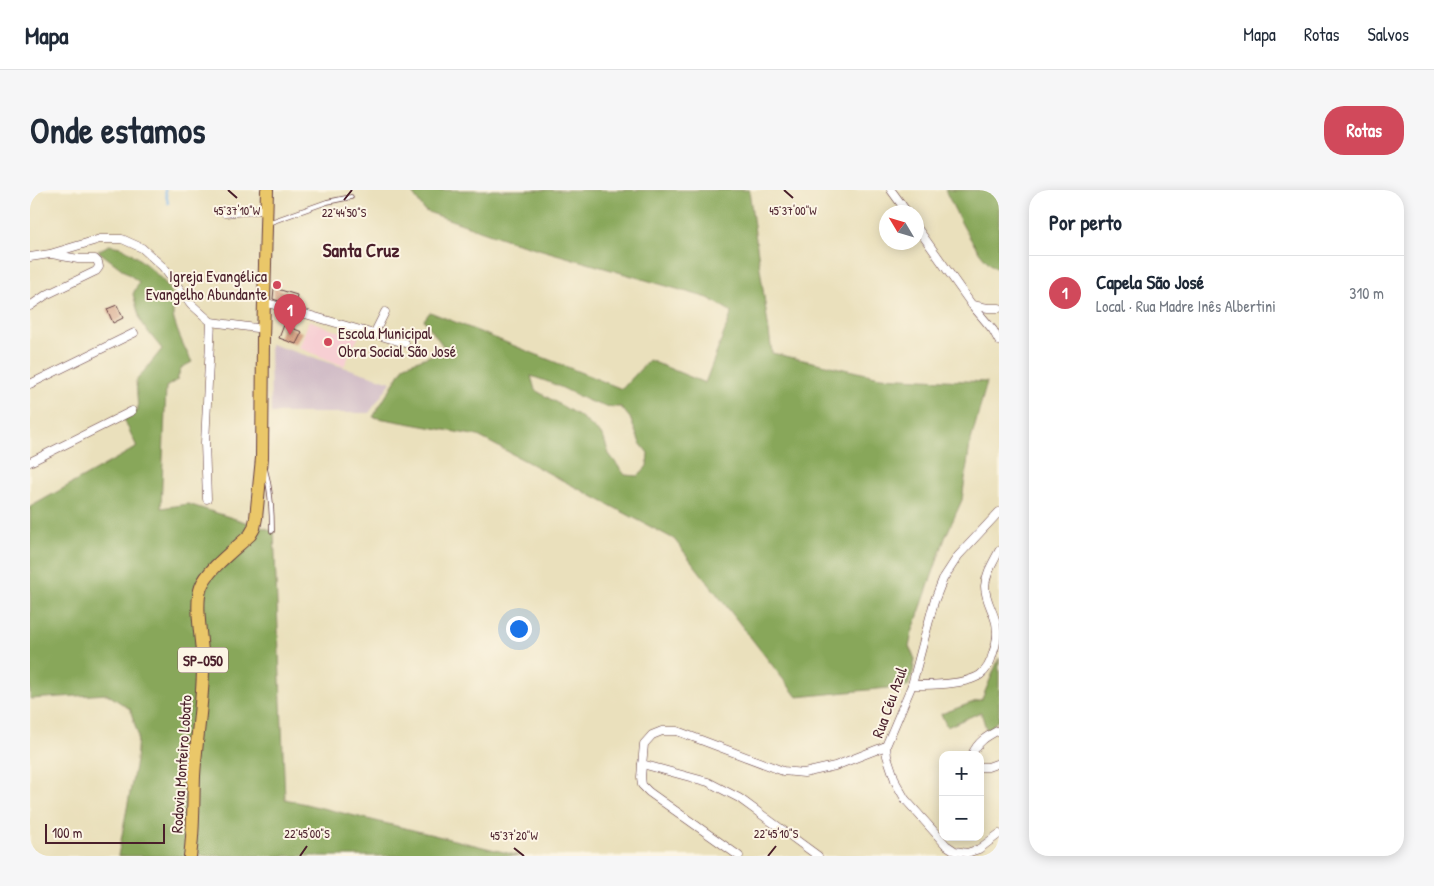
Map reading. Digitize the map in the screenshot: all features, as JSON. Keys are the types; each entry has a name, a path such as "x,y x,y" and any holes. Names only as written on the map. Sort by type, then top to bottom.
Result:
{"main road":[{"name":"SP-050","path":"262,458 267,190"},
{"name":"Rodovia Monteiro Lobato","path":"190,856 194,775 203,667 198,598 200,589 207,576 250,536 254,528 262,458"}],"street":[{"path":"891,190 902,205"},
{"path":"226,213 267,209"},
{"path":"924,237 982,318 996,330 999,341"},
{"path":"30,257 50,254 100,238 122,239 142,248 163,267 191,304 211,322 264,329"},
{"path":"30,306 46,295 96,271 99,267 95,259 78,259 50,254"},
{"path":"264,302 405,343"},
{"path":"972,305 999,308"},
{"path":"374,334 385,312"},
{"path":"207,499 205,443 211,322"},
{"path":"30,384 134,333"},
{"path":"30,462 132,411"},
{"name":"Rua Céu Azul","path":"999,512 958,556 943,579 934,602 912,685 886,746 896,783 905,799 956,854 979,849 999,834"},
{"path":"912,685 931,685 969,680 981,674 990,664 997,643 996,622 987,600 985,587 988,572 999,551"},
{"path":"974,751 985,737 999,730"},
{"path":"738,856 642,785 644,744 652,735 662,731 677,731 783,771 804,773 835,766 886,746"},
{"path":"984,766 988,767 999,762"},
{"path":"642,764 708,782 739,798 818,856"}],"lane":[{"path":"266,224 327,202 351,197"},
{"path":"262,458 270,485 272,531"}],"shaded area":[{"name":"Escola Municipal Obra Social São José","path":"309,320 333,330 359,336 344,366 299,348"},
{"path":"270,344 391,382 369,413 271,413"}],"green space":[{"path":"410,190 749,190 772,353 880,377 987,382 970,444 962,500 945,538 912,633 909,647 915,659 908,686 797,697 674,539 478,436 373,417 405,365 446,350 424,320 430,312 622,389 649,360 705,383 732,312 708,298 511,241 425,211","holes":["531,376 558,386 588,401 603,406 621,407 630,418 640,443 648,453 647,466 638,476 625,475 609,454 603,436 581,417 535,390"]},
{"path":"945,190 999,190 999,270 991,265 975,246"},
{"path":"109,245 121,247 132,254 167,285 173,298 173,316 192,362 181,368 177,380 166,387 161,508 188,504 274,531 285,799 520,856 118,856 136,761 138,735 130,709 107,694 30,699 30,507 137,447 124,419 138,410 136,381 162,349 141,323 133,294 139,282 98,251"},
{"path":"999,658 999,719 987,732 981,712 947,727 941,714 982,699"}],"building":[{"path":"274,288 297,295 295,307 273,299"},
{"path":"117,305 123,318 113,323 107,309"},
{"path":"284,325 302,332 296,344 279,338"}],"waterway":[{"path":"165,190 168,203"}],"place":[{"name":"Igreja Evangélica Evangelho Abundante","path":"277,285"},
{"name":"Capela São José","path":"290,335"},
{"name":"Escola Municipal Obra Social São José","path":"328,342"}],"district":[{"name":"Santa Cruz","path":"361,250"}]}
